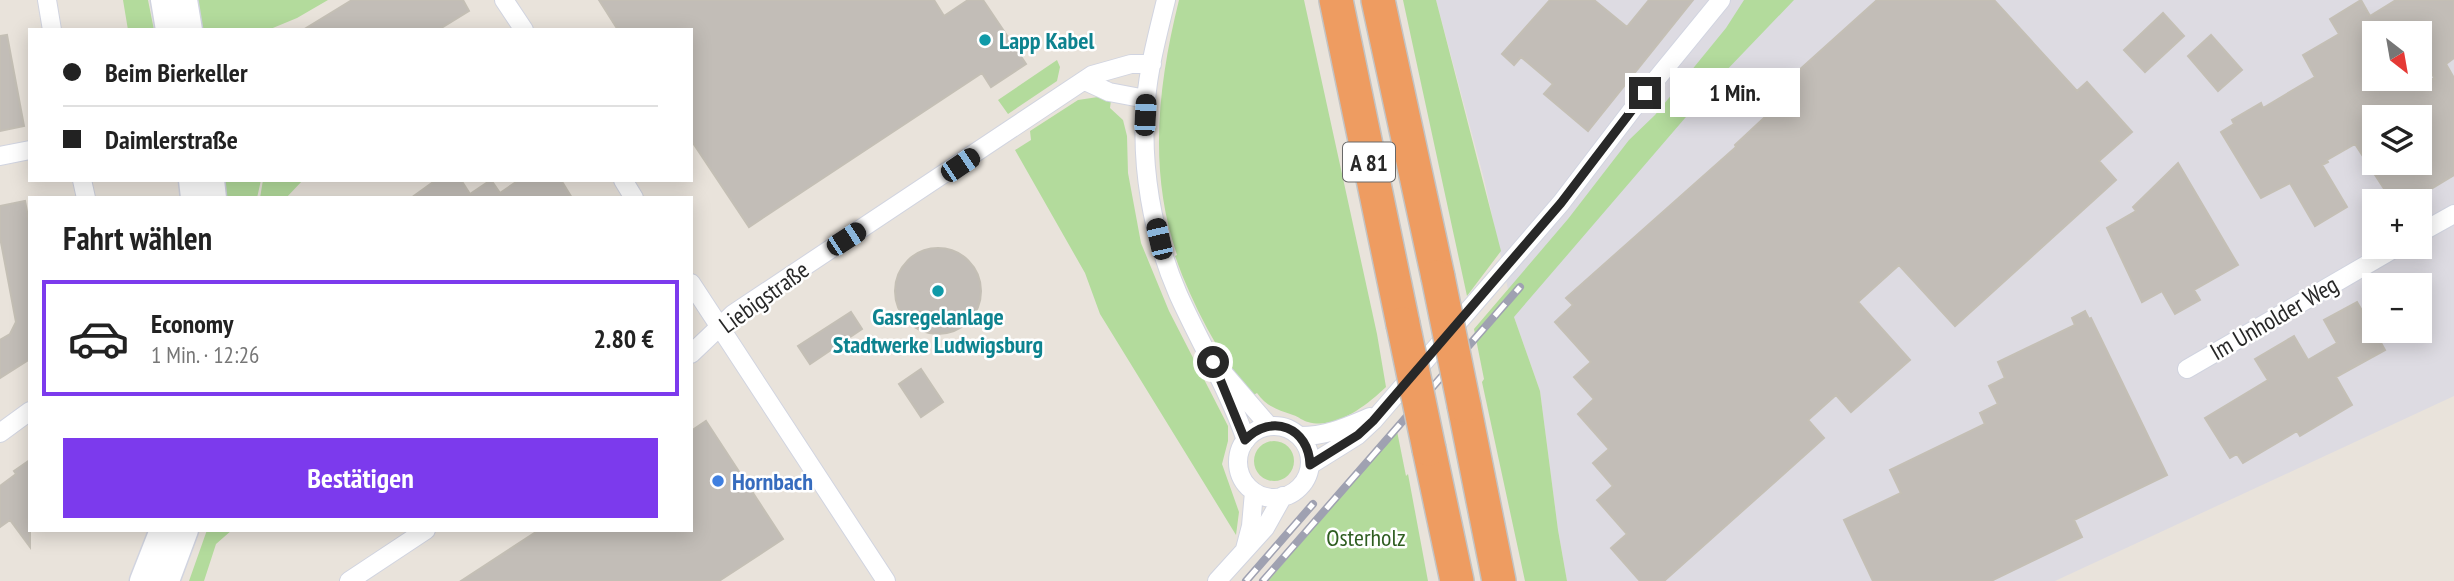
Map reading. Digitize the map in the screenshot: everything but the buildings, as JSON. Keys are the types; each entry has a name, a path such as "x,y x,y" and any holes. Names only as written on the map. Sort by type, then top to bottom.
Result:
{"highway":[{"name":"A 81","path":"1336,0 1457,581"},
{"name":"A 81","path":"1378,0 1438,277 1499,581"}],"main road":[{"path":"163,0 168,28"},
{"path":"185,0 190,28"},
{"path":"142,581 161,532"},
{"path":"167,581 185,532"}],"street":[{"path":"47,0 52,28"},
{"path":"504,0 523,28"},
{"path":"1166,0 1146,99 1147,166 1159,239 1177,291 1213,362 1245,440"},
{"path":"1310,465 1358,435 1380,412 1561,203 1645,93 1721,0"},
{"name":"Liebigstraße","path":"693,352 733,314 1102,70 1117,66 1152,64"},
{"path":"1085,81 1109,92 1146,99"},
{"path":"0,156 28,150"},
{"path":"2432,226 2454,214"},
{"name":"Im Unholder Weg","path":"2187,369 2376,259"},
{"path":"693,287 886,581"},
{"path":"1213,362 1269,426"},
{"path":"0,433 28,412"},
{"path":"1300,436 1318,436 1338,431 1380,412"},
{"path":"1269,426 1286,427 1300,436 1310,455 1310,465 1304,482 1291,494 1273,498 1254,492 1240,473 1238,462 1245,440 1252,433 1269,426"},
{"path":"1245,549 1251,526 1254,492"},
{"path":"1217,581 1265,528 1283,496"},
{"path":"349,581 423,532"}],"shaded area":[{"path":"1436,0 2454,0 2454,396 2055,581 1567,581 1540,391 1514,317 1484,179"}],"green space":[{"path":"123,0 148,0 154,28 128,28"},
{"path":"197,0 328,0 273,28 202,28"},
{"path":"1179,0 1304,0 1377,334 1386,387 1360,408 1340,419 1319,424 1308,422 1273,407 1257,393 1250,397 1208,329 1182,275 1168,223 1159,159 1161,96"},
{"path":"1403,0 1436,0 1501,251 1467,296"},
{"path":"1744,0 1794,0 1722,75 1514,317 1540,391 1567,581 1525,581 1482,382 1484,379 1474,329 1568,219 1629,140 1655,115 1726,28"},
{"path":"1057,60 1060,67 1057,81 1008,114 998,100"},
{"path":"1098,97 1111,100 1110,108 1123,120 1127,136 1128,173 1141,243 1169,311 1228,426 1228,441 1222,464 1239,512 1236,535 1100,314 1085,273 1015,150 1031,140 1030,131 1078,100"},
{"path":"224,182 261,182 257,196 226,196"},
{"path":"263,182 301,182 288,196 260,196"},
{"name":"Osterholz","path":"1397,431 1428,581 1268,581"},
{"path":"1274,441 1288,447 1294,461 1288,475 1274,481 1260,475 1254,461 1260,447"},
{"path":"206,532 230,532 216,544 204,581 189,581"}],"railway":[{"path":"1263,581 1520,287"},
{"path":"1246,581 1313,504"}],"place":[{"name":"Lapp Kabel","path":"985,40"},
{"name":"Gasregelanlage Stadtwerke Ludwigsburg","path":"938,291"},
{"name":"Hornbach","path":"718,481"}],"route":[{"path":"1213,362 1245,440 1252,433 1269,426 1286,427 1300,436 1306,445 1310,465 1336,449 1358,435 1373,421 1561,203 1645,93"}]}
